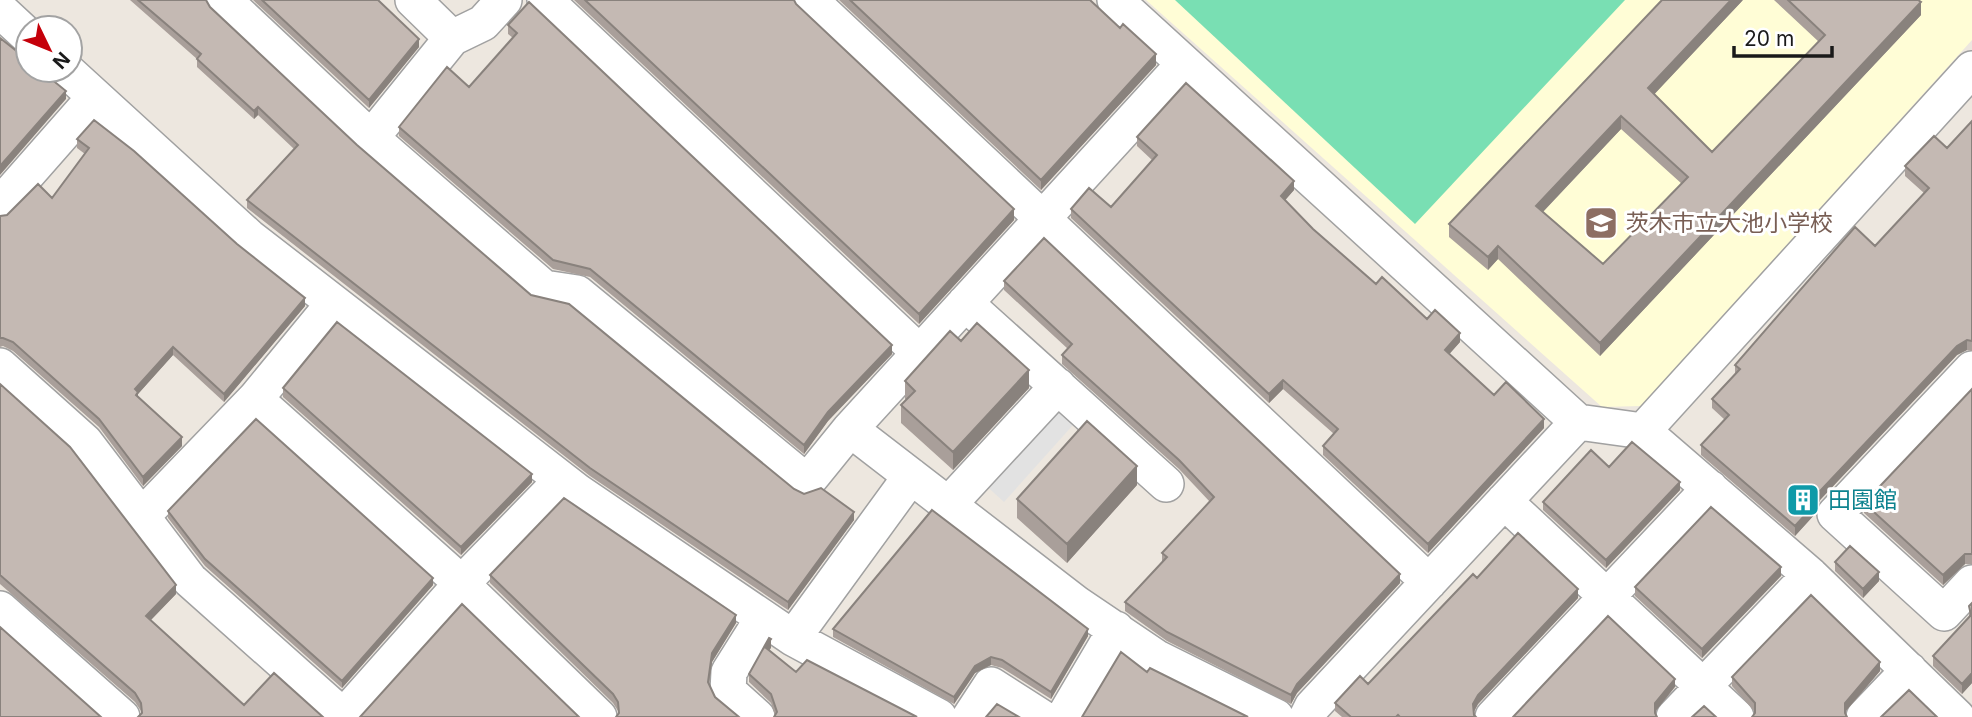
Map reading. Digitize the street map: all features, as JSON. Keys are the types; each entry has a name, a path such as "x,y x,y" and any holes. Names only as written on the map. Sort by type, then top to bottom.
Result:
{"street":[{"path":"224,0 371,138 544,288 577,293 807,482 850,429 1184,64"},
{"path":"413,0 452,38"},
{"path":"443,0 452,38"},
{"path":"371,138 452,38 483,23 504,0"},
{"path":"545,0 920,353"},
{"path":"810,0 1429,582"},
{"path":"1115,0 1578,422 1643,431 1810,575 1957,717"},
{"path":"0,10 14,23"},
{"path":"1643,431 1972,69"},
{"path":"81,84 249,237 562,480 793,638 939,717"},
{"path":"0,205 95,97"},
{"path":"142,516 255,399 334,303"},
{"path":"965,303 1166,484"},
{"path":"0,366 85,442 190,580 343,717 461,583 562,480"},
{"path":"1972,369 1835,514 1944,613 1972,583"},
{"path":"948,505 1058,386"},
{"path":"255,399 461,583 599,717"},
{"path":"1307,717 1312,707 1578,422"},
{"path":"850,429 1077,604 1157,658 1276,717"},
{"path":"793,638 911,477"},
{"path":"1493,717 1710,488"},
{"path":"1504,501 1736,717"},
{"path":"1674,717 1810,575"},
{"path":"0,609 106,712"},
{"path":"757,717 728,691 729,672 763,618"},
{"path":"1063,717 1116,629"},
{"path":"1864,717 1909,670"},
{"path":"970,717 991,685 1041,717"}],"shaded area":[{"name":"茨木市立大池小学校","path":"1146,0 1972,0 1972,40 1641,406 1602,407"},
{"path":"1051,406 1073,425 1004,502 982,482"}],"green space":[{"path":"1175,0 1625,0 1415,224"}],"building":[{"path":"138,0 206,0 210,7 357,145 531,295 569,304 794,489 804,494 821,488 854,512 788,602 590,468 247,200 298,145 258,107 254,111 197,59 201,54"},
{"path":"262,0 378,0 419,39 369,100"},
{"path":"585,0 794,0 1014,209 919,314"},
{"path":"850,0 1090,0 1120,28 1123,24 1156,54 1041,180"},
{"path":"1662,0 1731,0 1648,88 1712,152 1825,35 1788,0 1921,2 1600,343 1498,246 1488,257 1449,224","holes":["1621,116 1688,177 1603,264 1536,206"]},
{"path":"529,2 892,345 828,412 804,445 590,269 553,260 399,127 447,67 469,87 517,33 508,25"},
{"path":"0,38 14,49 14,84 57,84 66,91 0,166"},
{"path":"1186,83 1294,181 1281,196 1313,229 1376,284 1382,277 1427,319 1435,310 1460,333 1445,350 1494,395 1506,382 1544,419 1428,544 1323,446 1338,429 1283,380 1269,394 1071,209 1089,188 1111,207 1157,155 1137,137"},
{"path":"94,120 134,151 237,244 305,298 224,394 173,347 135,389 138,392 136,395 182,437 143,477 99,419 13,342 0,338 0,216 7,215 38,184 52,198 89,148 77,139"},
{"path":"1972,121 1972,341 1967,340 1957,346 1820,491 1815,504 1795,526 1701,445 1729,415 1712,399 1740,369 1735,365 1855,227 1875,246 1929,188 1905,166 1934,136 1947,148"},
{"path":"1044,238 1400,574 1297,684 1291,695 1167,632 1125,602 1167,557 1162,553 1214,497 1179,460 1062,355 1072,344 1004,281"},
{"path":"337,322 532,474 461,547 283,388"},
{"path":"977,323 1029,370 953,452 901,405 915,391 905,381 950,331 961,341"},
{"path":"0,384 70,447 176,585 146,616 244,705 274,673 323,717 138,717 142,713 141,703 135,693 0,575"},
{"path":"1972,389 1972,554 1965,554 1943,575 1864,503"},
{"path":"256,419 433,578 342,681 205,559 168,511"},
{"path":"1087,421 1137,466 1067,544 1017,499"},
{"path":"1632,442 1680,482 1606,560 1543,502 1591,450 1609,467"},
{"path":"564,498 736,615 712,653 708,682 715,697 739,717 616,717 619,713 618,702 613,694 490,575"},
{"path":"1711,507 1781,567 1702,649 1635,587"},
{"path":"932,510 1088,629 1051,692 1002,660 991,657 975,666 954,697 833,629"},
{"path":"1518,533 1578,589 1478,695 1473,704 1476,717 1351,717 1335,703 1360,676 1368,684 1473,574 1477,578"},
{"path":"1850,546 1879,572 1863,589 1835,562"},
{"path":"1811,595 1880,662 1845,703 1847,717 1752,717 1755,703 1732,677"},
{"path":"1972,603 1972,673 1962,684 1933,656 1971,615 1969,606"},
{"path":"462,604 579,717 360,717"},
{"path":"1608,616 1675,679 1655,703 1657,717 1513,717"},
{"path":"0,627 101,717 0,717"},
{"path":"769,638 771,639 765,647 796,672 807,660 917,717 774,717 777,712 771,694 749,674"},
{"path":"1121,652 1147,672 1150,668 1248,717 1082,717"},
{"path":"1909,690 1937,717 1881,717"},
{"path":"997,704 1019,717 986,717"},
{"path":"1704,706 1716,717 1692,717"}],"place":[{"name":"茨木市立大池小学校","path":"1601,223"},
{"name":"田園館","path":"1803,500"}]}
